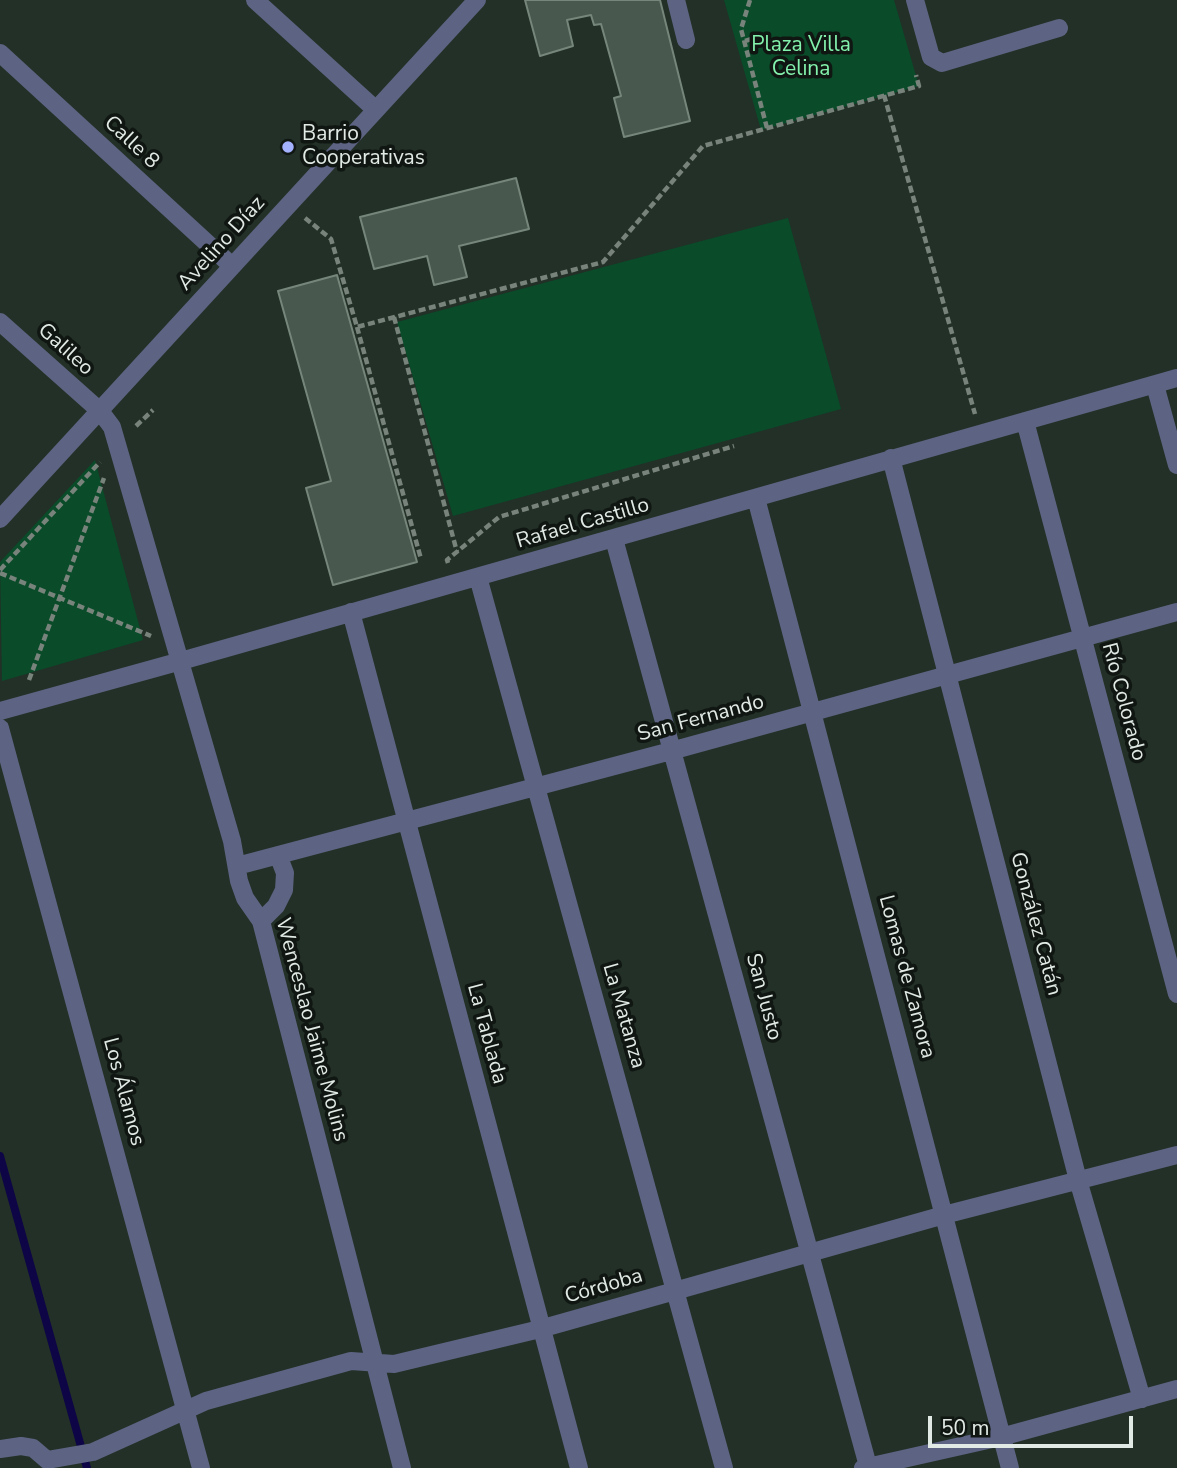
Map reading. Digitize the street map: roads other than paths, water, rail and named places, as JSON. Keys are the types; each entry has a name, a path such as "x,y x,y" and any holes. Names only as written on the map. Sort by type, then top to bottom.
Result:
{"street":[{"path":"255,0 376,110"},
{"name":"Avelino Díaz","path":"0,519 477,0"},
{"path":"676,0 686,40"},
{"path":"915,0 931,57 942,63 1059,28"},
{"name":"Calle 8","path":"0,53 232,267"},
{"name":"Galileo","path":"0,322 100,411"},
{"name":"Rafael Castillo","path":"0,711 178,654 453,584 1177,378"},
{"path":"1155,385 1177,465"},
{"name":"Wenceslao Jaime Molins","path":"100,411 112,427 229,828 239,881 261,921 402,1468"},
{"name":"Río Colorado","path":"1025,421 1177,995"},
{"name":"González Catán","path":"891,458 1077,1180 1142,1399"},
{"name":"Lomas de Zamora","path":"756,498 1010,1468"},
{"name":"San Justo","path":"614,539 810,1252 866,1467"},
{"name":"La Matanza","path":"478,577 724,1468"},
{"name":"La Tablada","path":"351,612 579,1468"},
{"name":"San Fernando","path":"237,866 671,751 1177,612"},
{"name":"Los Álamos","path":"0,728 201,1468"},
{"path":"261,921 276,906 284,890 285,873 278,855"},
{"name":"Córdoba","path":"48,1464 93,1452 206,1401 351,1361 394,1364 540,1329 944,1215 1177,1155"},
{"path":"866,1467 1002,1437 1177,1389"},
{"path":"0,1449 21,1446 33,1448 48,1464"}],"waterway":[{"path":"0,1156 87,1468"}],"place":[{"name":"Barrio Cooperativas","path":"288,147"}],"park label":[{"name":"Plaza Villa Celina","path":"801,58"}]}
